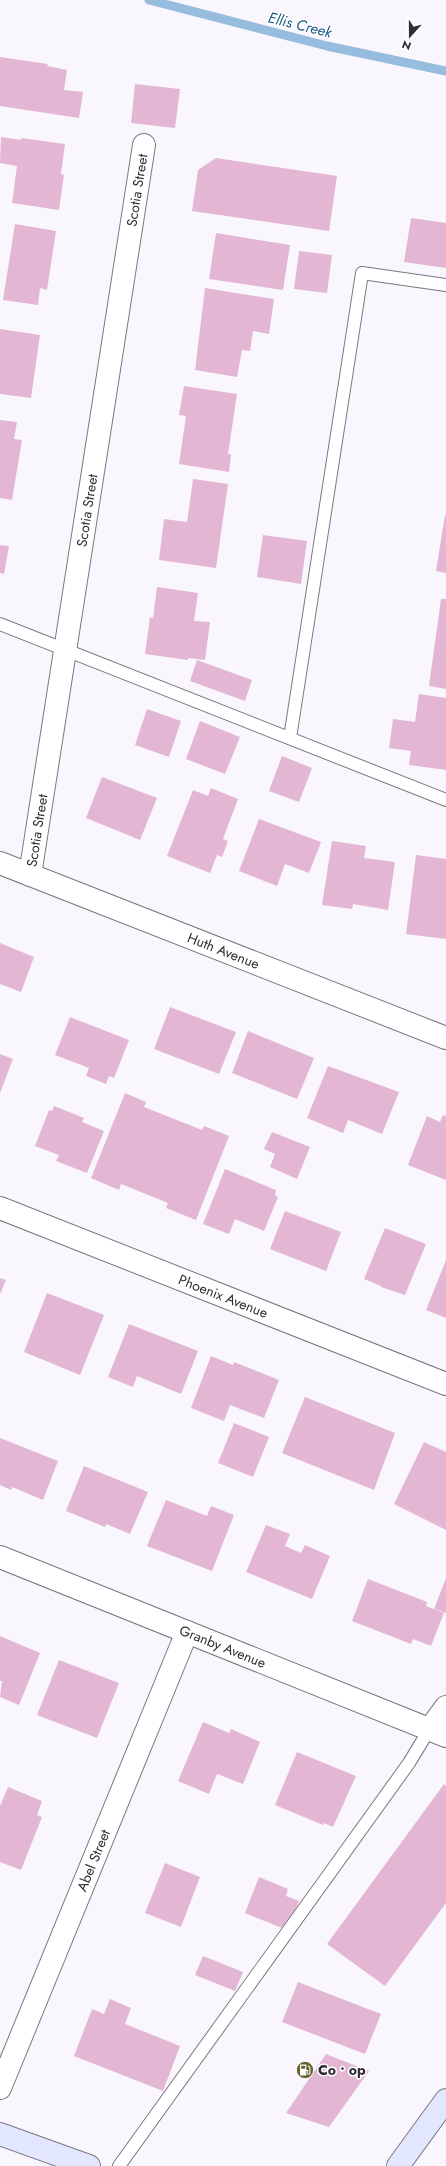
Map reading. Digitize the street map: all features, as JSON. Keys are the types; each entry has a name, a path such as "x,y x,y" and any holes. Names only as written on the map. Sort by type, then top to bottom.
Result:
{"street":[{"name":"Scotia Street","path":"30,875 144,145"},
{"name":"Huth Avenue","path":"0,863 446,1038"},
{"name":"Phoenix Avenue","path":"0,1208 446,1384"},
{"name":"Granby Avenue","path":"0,1557 438,1733"},
{"name":"Abel Street","path":"0,2088 187,1632"},
{"path":"438,1733 446,1707"},
{"path":"398,2166 446,2100"},
{"path":"0,2134 90,2166"}],"lane":[{"path":"290,738 362,273 446,285"},
{"path":"0,624 446,800"},
{"path":"119,2166 409,1763 438,1733"}],"building":[{"path":"0,57 48,64 47,66 67,70 64,90 83,92 79,118 0,106"},
{"path":"135,84 180,89 175,128 131,123"},
{"path":"1,137 65,144 61,174 64,175 59,210 12,203 17,166 0,163"},
{"path":"216,158 337,176 329,231 192,211 198,170"},
{"path":"411,218 446,223 446,268 404,262"},
{"path":"15,224 56,231 47,290 40,288 38,305 3,300"},
{"path":"216,233 290,245 283,290 209,279"},
{"path":"299,251 332,255 327,293 294,289"},
{"path":"205,288 274,299 269,334 253,331 250,351 242,350 237,377 195,370"},
{"path":"0,329 40,335 31,398 0,394"},
{"path":"184,386 237,394 228,454 231,454 229,472 179,464 186,416 179,415"},
{"path":"0,420 17,422 14,439 22,440 12,500 0,498"},
{"path":"193,479 228,484 216,568 159,560 164,519 187,522"},
{"path":"446,515 446,573 436,571"},
{"path":"263,535 307,541 301,584 257,577"},
{"path":"0,545 9,546 4,574 0,573"},
{"path":"157,587 198,593 194,621 210,622 205,660 188,658 188,660 145,654 150,617 153,618"},
{"path":"441,599 446,599 446,689 429,686"},
{"path":"197,660 252,680 245,701 190,681"},
{"path":"419,694 446,698 446,770 409,765 411,751 389,748 393,719 415,722"},
{"path":"147,709 181,721 169,757 135,745"},
{"path":"200,721 240,737 225,774 186,759"},
{"path":"282,756 312,768 299,802 269,791"},
{"path":"102,777 157,798 140,840 86,818"},
{"path":"211,788 238,799 223,839 228,841 222,857 217,855 210,873 167,856 193,790 208,796"},
{"path":"259,819 321,842 309,873 285,864 277,886 239,871"},
{"path":"332,841 366,846 364,858 395,862 388,910 353,904 352,909 322,905"},
{"path":"416,855 446,859 446,939 406,934"},
{"path":"0,943 34,957 21,992 0,984"},
{"path":"170,1007 236,1032 219,1074 154,1049"},
{"path":"70,1017 129,1040 114,1078 109,1076 106,1084 86,1076 89,1068 55,1055"},
{"path":"248,1031 314,1058 297,1099 232,1073"},
{"path":"0,1054 13,1059 0,1093"},
{"path":"328,1066 399,1092 382,1134 348,1120 343,1133 307,1118"},
{"path":"125,1093 146,1102 144,1107 202,1130 204,1126 229,1136 196,1220 166,1208 168,1203 121,1184 119,1190 91,1178"},
{"path":"54,1106 84,1118 82,1122 104,1131 87,1173 56,1161 59,1155 35,1146 49,1110 52,1111"},
{"path":"443,1115 446,1116 446,1180 408,1165 427,1116 440,1122"},
{"path":"272,1132 310,1147 297,1179 270,1167 275,1154 264,1149"},
{"path":"225,1169 276,1190 275,1195 278,1197 264,1231 235,1219 229,1234 203,1224"},
{"path":"285,1211 341,1232 326,1271 270,1249"},
{"path":"385,1228 426,1244 405,1295 381,1287 364,1279"},
{"path":"446,1260 446,1318 426,1310"},
{"path":"0,1278 6,1280 0,1294"},
{"path":"47,1293 104,1315 80,1375 24,1352"},
{"path":"129,1324 198,1351 181,1394 137,1376 133,1387 108,1377"},
{"path":"211,1356 233,1365 234,1362 279,1380 264,1418 230,1405 224,1421 191,1408"},
{"path":"305,1397 395,1433 374,1490 282,1453"},
{"path":"234,1423 269,1437 253,1477 218,1463"},
{"path":"0,1438 58,1461 43,1500 12,1487 11,1490 0,1485"},
{"path":"424,1442 446,1452 446,1530 394,1504"},
{"path":"84,1466 148,1492 130,1534 106,1524 105,1527 66,1511"},
{"path":"166,1500 207,1516 211,1506 234,1515 212,1571 147,1546"},
{"path":"266,1525 290,1534 285,1546 301,1553 305,1545 330,1556 312,1599 246,1572"},
{"path":"446,1578 446,1613 434,1609"},
{"path":"368,1579 427,1602 426,1606 444,1613 431,1646 413,1639 411,1644 352,1621"},
{"path":"0,1636 40,1653 19,1705 0,1697 2,1681 0,1681"},
{"path":"59,1660 119,1683 97,1738 37,1715"},
{"path":"203,1722 229,1733 231,1729 260,1742 243,1784 217,1774 209,1794 178,1781"},
{"path":"297,1752 356,1776 333,1827 324,1823 323,1825 275,1805"},
{"path":"444,1784 446,1786 446,1903 385,1986 327,1944"},
{"path":"8,1787 42,1801 37,1815 42,1817 21,1870 0,1862 0,1806"},
{"path":"165,1863 200,1877 181,1927 145,1913"},
{"path":"259,1877 288,1889 286,1896 299,1901 287,1930 245,1913"},
{"path":"203,1956 243,1972 235,1991 195,1975"},
{"path":"298,1982 381,2014 365,2054 282,2022"},
{"path":"110,1999 131,2008 125,2024 180,2046 163,2091 74,2056 92,2009 104,2014"},
{"path":"326,2054 369,2071 329,2127 286,2113"}],"waterway":[{"name":"Ellis Creek","path":"149,0 327,46 446,71"}],"place":[{"name":"Co • op","path":"305,2070"}]}
